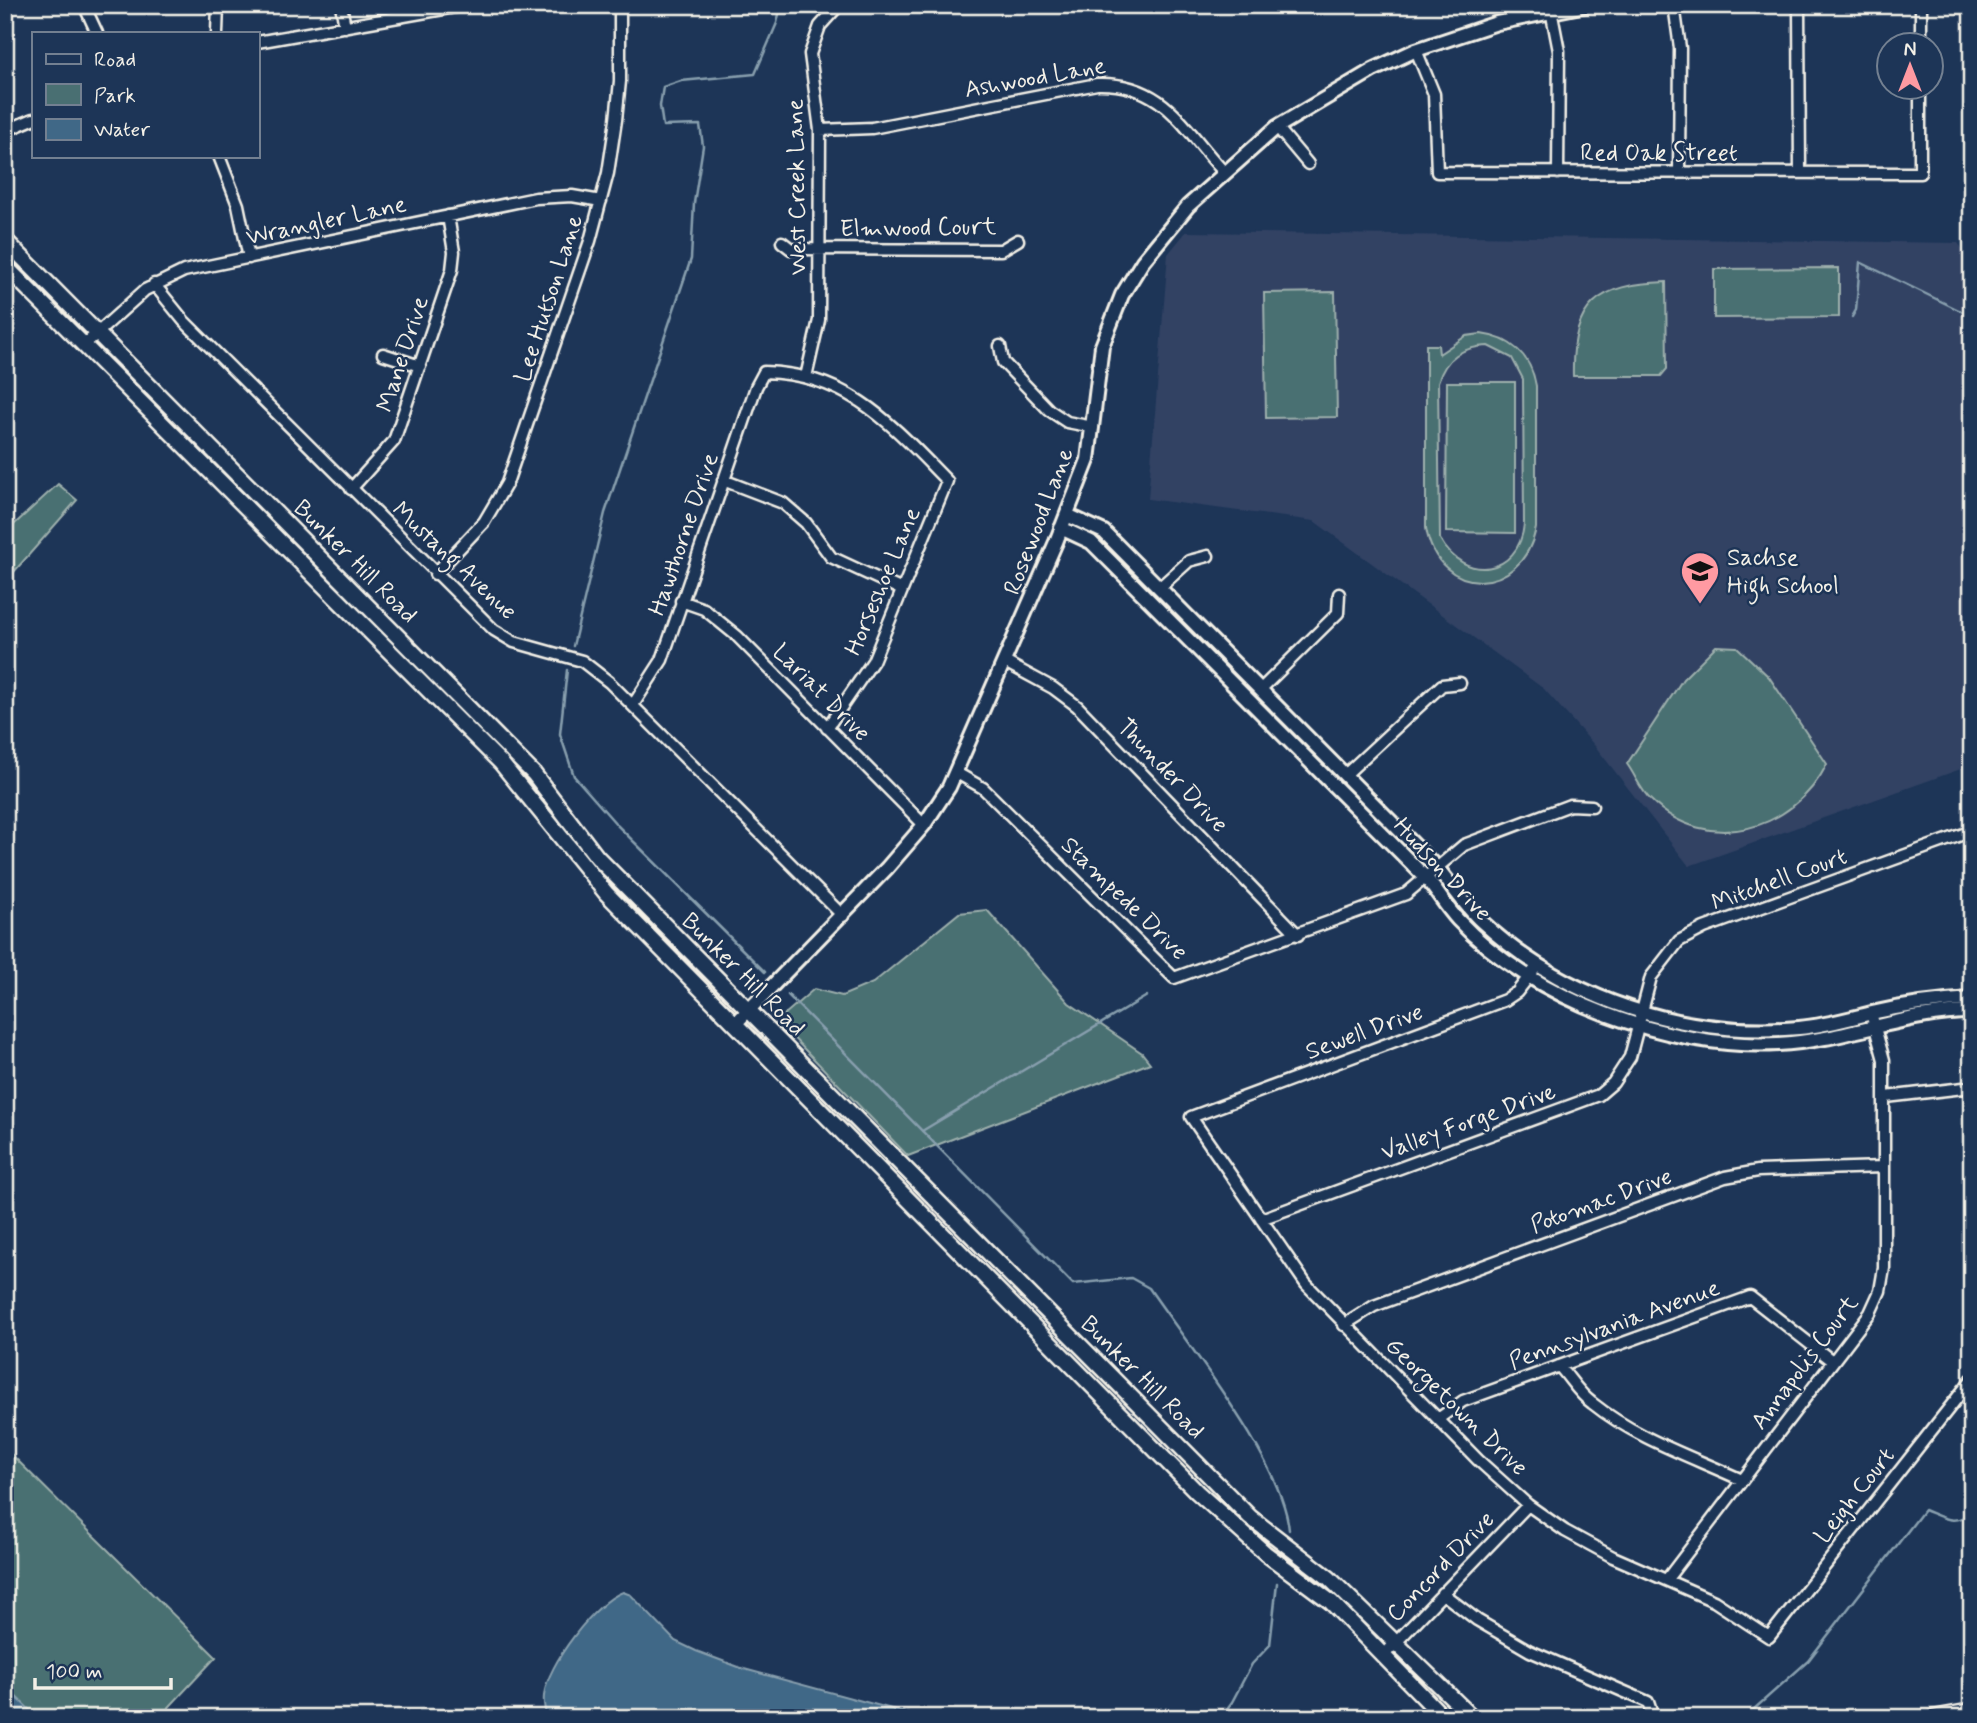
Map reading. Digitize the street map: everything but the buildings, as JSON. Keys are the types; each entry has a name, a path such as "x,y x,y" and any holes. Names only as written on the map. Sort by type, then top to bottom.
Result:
{"main road":[{"name":"Bunker Hill Road","path":"5,240 534,774 597,857 749,1012 1251,1517 1329,1578 1473,1718"},
{"name":"Bunker Hill Road","path":"5,266 501,763 586,871 1197,1492 1255,1545 1331,1602 1444,1718"},
{"path":"1933,1718 1972,1711"}],"street":[{"path":"84,5 97,32"},
{"path":"217,32 218,5"},
{"path":"341,5 345,27"},
{"path":"259,43 466,5"},
{"name":"Lee Hutson Lane","path":"435,574 484,522 507,483 601,201 611,152 620,81 620,5"},
{"name":"West Creek Lane","path":"806,377 819,320 820,130 810,54 820,26 839,5"},
{"name":"Rosewood Lane","path":"736,1023 843,916 924,825 956,772 1088,460 1102,346 1122,295 1143,261 1181,215 1223,171 1277,127 1361,76 1416,50 1497,23 1550,9 1586,5"},
{"path":"1674,5 1680,48 1679,173"},
{"path":"1799,5 1800,173"},
{"path":"1921,5 1921,32"},
{"path":"1550,9 1559,51 1558,173"},
{"name":"Red Oak Street","path":"1416,50 1434,94 1437,172 1920,173 1920,102"},
{"name":"Ashwood Lane","path":"820,130 872,128 1097,85 1119,84 1155,97 1170,108 1223,171"},
{"path":"5,131 32,119"},
{"path":"1277,127 1308,164"},
{"path":"220,158 238,205 249,258"},
{"name":"Wrangler Lane","path":"84,345 154,284 184,271 551,197 601,201"},
{"name":"Mane Drive","path":"351,489 394,441 452,270 454,251 448,216"},
{"name":"Elmwood Court","path":"782,242 791,249 1001,250 1018,240"},
{"name":"Mustang Avenue","path":"154,284 184,321 494,630 514,642 582,661 633,705 843,916"},
{"path":"1000,346 1003,362 1049,410 1067,422 1093,427"},
{"path":"383,354 420,366"},
{"name":"Hawthorne Drive","path":"633,705 662,660 723,481 764,372 806,377"},
{"name":"Horseshoe Lane","path":"806,377 844,390 882,415 947,481 900,589 873,661 827,728"},
{"path":"723,481 783,503 806,523 831,557 900,589"},
{"name":"Hudson Drive","path":"1067,515 1104,532 1437,868 1480,920 1538,965 1640,1019 1686,1036 1777,1045 1876,1028 1923,1016 1972,1012"},
{"name":"Hudson Drive","path":"1061,528 1091,542 1426,878 1457,920 1530,976 1594,1012 1755,1030 1801,1028 1931,1002 1972,999"},
{"path":"1160,588 1189,561 1208,556"},
{"path":"1261,689 1338,613 1339,594"},
{"name":"Lariat Drive","path":"681,601 704,609 737,636 924,825"},
{"name":"Thunder Drive","path":"1004,662 1053,688 1077,706 1298,935"},
{"path":"1345,775 1442,685 1460,683"},
{"name":"Stampede Drive","path":"956,772 983,788 1174,978 1406,894 1464,845 1570,805 1592,806"},
{"name":"Mitchell Court","path":"1640,1019 1651,976 1679,941 1704,928 1972,831"},
{"name":"Sewell Drive","path":"1191,1117 1476,1012 1517,992 1538,965"},
{"name":"Annapolis Court","path":"1667,1579 1870,1314 1880,1291 1884,1268 1886,1097 1884,1060 1871,1013"},
{"name":"Valley Forge Drive","path":"1261,1219 1599,1096 1621,1073 1630,1057 1640,1019"},
{"path":"1886,1097 1972,1087"},
{"name":"Georgetown Drive","path":"1191,1117 1306,1284 1438,1419 1528,1504 1565,1531 1613,1556 1714,1601 1769,1637"},
{"name":"Potomac Drive","path":"1344,1325 1374,1306 1725,1177 1758,1171 1884,1167"},
{"name":"Pennsylvania Avenue","path":"1438,1419 1463,1401 1750,1297 1832,1361"},
{"path":"1559,1366 1589,1402 1624,1426 1672,1452 1742,1480"},
{"name":"Leigh Court","path":"1769,1637 1972,1379"},
{"name":"Concord Drive","path":"1383,1656 1528,1504"},
{"path":"1442,1593 1477,1620 1530,1651 1648,1702 1654,1717"}],"shaded area":[{"name":"Sachse High School","path":"1186,232 1958,243 1972,262 1972,765 1689,866 1595,746 1544,689 1314,521 1148,499 1168,254"}],"green space":[{"path":"1839,268 1839,317 1714,318 1714,269"},
{"path":"1666,282 1667,369 1661,376 1573,376 1577,331 1593,303 1622,287"},
{"path":"1335,292 1337,417 1266,418 1264,293"},
{"path":"1481,334 1511,344 1525,357 1536,386 1536,528 1528,551 1515,568 1498,577 1480,581 1462,578 1446,568 1434,551 1426,528 1426,345 1438,345 1439,354 1466,336","holes":["1488,346 1512,358 1523,379 1524,524 1520,541 1502,563 1489,568 1476,567 1463,563 1450,553 1440,539 1438,382 1450,360 1463,351"]},
{"path":"1447,382 1515,382 1515,533 1446,532"},
{"path":"58,484 77,500 5,582 5,533"},
{"path":"1716,646 1737,647 1769,677 1827,764 1812,787 1793,806 1772,820 1748,828 1723,831 1697,827 1673,817 1647,796 1627,764 1683,679"},
{"path":"987,910 1069,1003 1142,1053 1150,1063 908,1156 777,1021 814,989 842,996 873,983 959,913"},
{"path":"5,1448 216,1657 159,1718 5,1718"}],"water":[{"path":"623,1592 631,1595 675,1641 696,1651 744,1669 925,1718 547,1718 544,1696 553,1668 587,1621 612,1598"},
{"path":"5,1686 38,1718 5,1718"}],"waterway":[{"path":"573,646 605,513 691,259 694,203 703,146 700,125 663,126 660,106 663,87 681,81 755,74 777,23 781,5"},
{"path":"1852,317 1856,310 1860,262 1965,313 1972,324"},
{"path":"567,670 560,734 574,776 617,825 765,972"},
{"path":"788,995 1073,1284 1131,1278 1149,1288 1253,1439 1283,1502 1289,1530"},
{"path":"922,1131 1147,996"},
{"path":"1744,1718 1808,1661 1924,1510 1955,1520 1961,1519 1972,1510"},
{"path":"1220,1718 1232,1702 1252,1664 1270,1645 1277,1583"}],"place":[{"name":"Sachse High School","path":"1700,605"}]}
